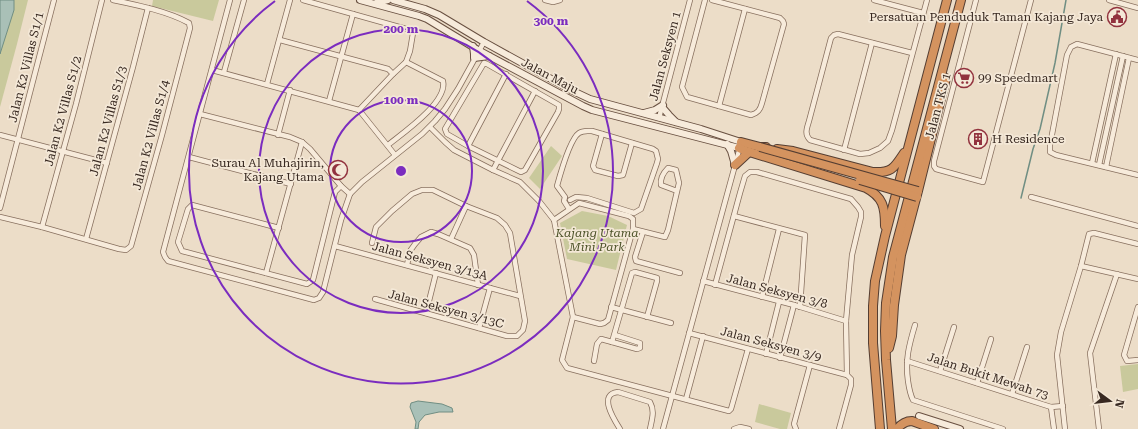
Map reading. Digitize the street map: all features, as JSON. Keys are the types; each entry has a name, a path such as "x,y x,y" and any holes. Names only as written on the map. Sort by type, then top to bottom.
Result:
{"highway":[{"path":"880,429 873,343 875,281 885,236 947,0"},
{"path":"892,429 885,331 886,303 893,257 922,142 961,0"},
{"path":"886,360 892,336 894,305 901,255 957,30 956,18"},
{"path":"760,147 794,152 873,172 884,173 892,169 898,162 910,140"},
{"path":"740,144 743,150 866,188 874,192 879,197 885,210 885,236"},
{"path":"740,144 760,147 917,194"},
{"path":"740,144 745,147 917,194"},
{"path":"735,165 749,152"},
{"path":"897,429 902,423 908,421 934,429"}],"street":[{"name":"Jalan K2 Villas S1/1","path":"0,208 54,0"},
{"name":"Jalan K2 Villas S1/2","path":"42,227 76,104 102,0"},
{"path":"113,0 148,8"},
{"path":"230,0 163,252 168,261 314,300 319,298 323,292 341,220 350,194 362,182 430,127 445,109 458,89 478,50 484,42"},
{"path":"224,72 244,0"},
{"path":"267,84 290,0"},
{"path":"303,0 410,30 413,33 406,62 359,110"},
{"name":"Jalan Maju","path":"360,0 419,16 434,23 478,50 592,110 727,144 740,144"},
{"path":"372,3 390,0 405,12"},
{"name":"Jalan Maju","path":"390,0 406,2 439,15 484,42 590,99 677,123 740,144"},
{"path":"545,0 553,2 560,0"},
{"name":"Jalan Seksyen 1","path":"659,118 690,0"},
{"path":"705,0 682,87 687,98 751,115 756,114 762,103 784,24 783,21 780,18 712,0"},
{"path":"874,0 883,1 923,13"},
{"path":"912,53 838,34 834,35 831,38 806,133 807,137 810,140 860,154 869,153 880,148 888,141 927,0"},
{"name":"Jalan TKS 1","path":"976,0 934,166 936,169 983,182 1031,0"},
{"path":"1109,0 1138,8"},
{"name":"Jalan K2 Villas S1/4","path":"86,239 119,249 126,250 131,246 162,135 190,28 189,23 183,20 148,8"},
{"name":"Jalan K2 Villas S1/3","path":"86,239 148,8"},
{"path":"719,106 746,9"},
{"path":"329,102 353,14"},
{"path":"280,40 388,69 393,74"},
{"path":"844,150 872,43"},
{"path":"1138,60 1077,44 1071,47 1067,55 1050,145 1050,152 1056,155 1138,175"},
{"path":"472,46 474,58"},
{"path":"1092,163 1116,54"},
{"path":"474,58 489,56"},
{"path":"1099,165 1123,56"},
{"path":"1106,167 1129,58"},
{"path":"388,145 420,119 437,101 444,86 443,81 406,62"},
{"path":"484,63 536,91 559,105 559,108 525,170 521,172 447,134 445,129 484,63"},
{"path":"212,70 224,72 359,110 395,155"},
{"path":"468,146 506,74"},
{"path":"278,135 290,90"},
{"path":"493,170 536,91"},
{"path":"642,113 655,110 662,106 669,116 677,123"},
{"path":"200,114 290,137 302,142 350,194"},
{"path":"640,122 652,121 659,118 663,125 668,129"},
{"path":"430,127 454,150 520,182 539,201 554,220 573,317 562,360 567,368 729,411 731,409 748,349"},
{"path":"570,200 576,197 587,198 634,213 640,209 657,163 658,155 656,151 592,131 585,130 580,132 575,137 562,167 558,186 565,197 569,198 570,200 574,206"},
{"path":"602,134 592,166 595,170 618,176 623,175 632,143"},
{"path":"0,135 107,163"},
{"path":"266,273 302,142"},
{"path":"727,144 731,151 735,165"},
{"path":"663,429 740,144"},
{"path":"189,157 291,184"},
{"path":"633,229 665,237 667,234 679,183 676,170 668,168 664,172 660,185 677,191"},
{"path":"715,285 745,176 750,172 757,172 851,199 858,207 861,212 861,217 852,255 846,321 847,375 851,379 851,385 839,429"},
{"path":"279,228 192,205 188,209 178,242 182,251 307,284 313,280 336,192 341,186"},
{"name":"Jalan Seksyen 3/13C","path":"372,244 376,227 412,194 422,190 433,190 466,206 497,218 510,233 525,320 523,330 517,336 508,336 374,299"},
{"path":"565,197 564,201 569,209"},
{"path":"1031,197 1138,226"},
{"path":"554,220 579,203 629,216 633,219 633,229 608,320 600,324 573,317"},
{"path":"451,239 466,206"},
{"path":"734,216 805,235 800,307"},
{"path":"0,217 86,239"},
{"path":"762,297 780,229"},
{"path":"407,265 410,251 414,244 421,237 431,232 451,239 472,250 478,284"},
{"path":"643,232 635,257 636,261 680,273"},
{"path":"1065,429 1057,355 1059,342 1089,234 1091,233 1138,244"},
{"name":"Jalan Seksyen 3/13A","path":"334,246 520,296"},
{"path":"1081,266 1138,279"},
{"path":"612,342 630,276 635,272 657,278 647,317"},
{"path":"426,313 436,273"},
{"path":"1099,429 1090,353 1117,274"},
{"name":"Jalan Seksyen 3/8","path":"703,281 846,321"},
{"path":"479,328 490,288"},
{"path":"766,354 779,302"},
{"path":"780,358 794,306"},
{"path":"611,307 671,323"},
{"path":"1138,307 1124,355 1127,361 1138,360"},
{"path":"915,325 909,343 907,361 909,389 913,400 1003,429"},
{"path":"940,371 954,326"},
{"name":"Jalan Seksyen 3/9","path":"689,332 847,375"},
{"path":"594,361 597,344 601,339 637,349 640,346 640,342 615,335"},
{"path":"686,399 703,336"},
{"path":"977,383 991,339"},
{"path":"1012,394 1027,347"},
{"name":"Jalan Bukit Mewah 73","path":"907,361 1051,407 1063,406"},
{"path":"796,429 794,424 810,365"},
{"path":"620,429 609,410 608,404 610,396 614,392 650,402 653,415 650,429"},
{"path":"1051,407 1054,429"},
{"path":"919,416 960,429"},
{"path":"734,429 740,427 749,429"}],"green space":[{"path":"0,0 28,0 0,107"},
{"path":"153,0 219,0 213,21 152,6"},
{"path":"551,146 562,156 540,189 529,178"},
{"name":"Kajang Utama Mini Park","path":"582,211 608,216 627,225 616,270 567,259 560,223"},
{"path":"1138,364 1138,389 1123,392 1120,366"},
{"path":"759,404 791,413 787,429 780,429 755,422"}],"shaded area":[{"path":"0,0 14,0 14,10 0,54"},
{"path":"418,401 442,404 452,408 453,412 439,412 425,415 419,422 418,429 415,429 416,422 410,407 411,403"}],"waterway":[{"path":"1021,198 1033,149 1040,129 1055,63 1066,0"}],"place":[{"name":"Persatuan Penduduk Taman Kajang Jaya","path":"1117,17"},
{"name":"99 Speedmart","path":"964,78"},
{"name":"H Residence","path":"978,139"},
{"name":"Surau Al Muhajirin, Kajang Utama","path":"338,170"}]}
